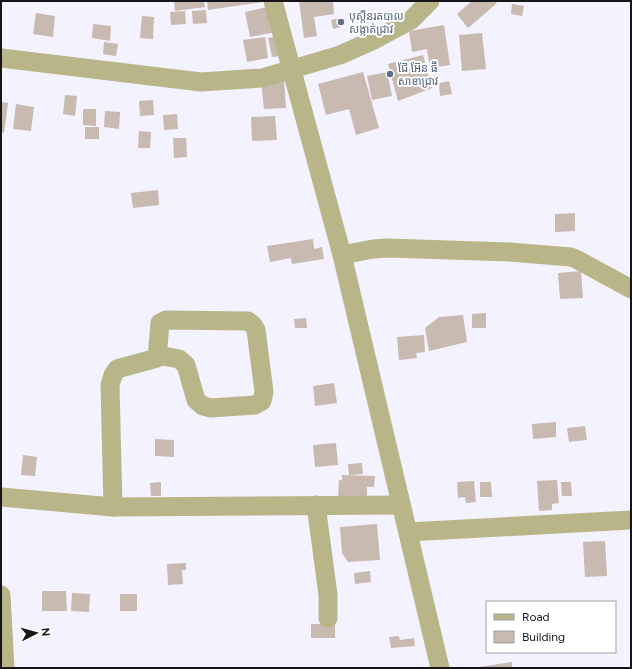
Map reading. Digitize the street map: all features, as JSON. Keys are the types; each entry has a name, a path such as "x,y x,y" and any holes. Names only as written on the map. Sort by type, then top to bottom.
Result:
{"street":[{"path":"273,1 342,255 440,668"},
{"path":"1,58 201,82 262,78 340,55 374,40 411,20 430,1"},
{"path":"342,255 373,249 388,248 510,252 571,257 631,289"},
{"path":"113,507 110,385 113,375 117,369 155,359 158,355 160,323 163,321 248,321 256,330 264,392 262,401 255,405 211,408 203,406 196,400 186,365 179,359 158,355"},
{"path":"1,497 113,507 401,505"},
{"path":"316,505 328,596 328,618"},
{"path":"408,532 631,520"},
{"path":"1,595 5,668"}],"building":[{"path":"174,1 204,1 205,7 175,11"},
{"path":"207,1 263,1 263,2 208,10"},
{"path":"299,1 333,1 334,14 314,17 317,36 304,38"},
{"path":"472,1 495,1 497,3 468,28 457,14"},
{"path":"512,4 524,6 522,16 511,14"},
{"path":"271,6 276,32 250,37 245,12"},
{"path":"206,10 207,23 193,24 192,11"},
{"path":"185,11 186,24 171,25 170,12"},
{"path":"36,13 55,16 53,37 33,34"},
{"path":"142,16 154,17 153,39 140,38"},
{"path":"339,18 341,27 333,29 331,20"},
{"path":"93,24 111,26 110,41 92,38"},
{"path":"444,25 450,65 430,68 427,49 412,52 409,31"},
{"path":"482,33 486,69 462,71 459,35"},
{"path":"277,36 281,56 272,57 268,38"},
{"path":"265,37 268,58 247,62 243,40"},
{"path":"104,42 118,44 116,56 103,54"},
{"path":"423,55 432,88 398,101 388,64"},
{"path":"363,72 379,128 356,135 349,109 326,115 318,84"},
{"path":"387,72 392,96 372,100 367,76"},
{"path":"284,78 286,108 264,109 261,80"},
{"path":"449,81 452,94 440,96 439,83"},
{"path":"65,95 77,96 75,116 63,114"},
{"path":"153,100 154,115 140,116 139,101"},
{"path":"1,102 8,103 4,133 1,132"},
{"path":"16,104 34,107 31,131 13,129"},
{"path":"83,109 96,109 96,126 83,125"},
{"path":"105,111 120,112 119,129 104,127"},
{"path":"177,114 178,129 164,130 163,115"},
{"path":"275,116 277,140 252,141 251,117"},
{"path":"85,127 99,127 99,139 85,139"},
{"path":"139,131 151,132 150,148 138,148"},
{"path":"173,138 186,138 187,157 174,158"},
{"path":"158,190 159,205 133,208 131,193"},
{"path":"575,213 575,231 555,232 555,214"},
{"path":"313,239 314,249 322,247 324,259 292,264 291,258 270,262 267,246"},
{"path":"581,271 583,298 560,299 558,273"},
{"path":"486,313 486,328 472,328 472,314"},
{"path":"463,315 467,342 429,351 425,328 439,317"},
{"path":"306,318 307,328 295,328 294,319"},
{"path":"424,335 425,352 416,353 417,358 399,360 397,337"},
{"path":"334,383 337,403 315,406 313,386"},
{"path":"556,422 556,437 533,439 532,424"},
{"path":"585,426 587,440 569,442 567,428"},
{"path":"155,439 174,440 174,457 155,456"},
{"path":"336,443 338,465 315,467 313,445"},
{"path":"23,455 37,457 35,476 21,475"},
{"path":"362,463 363,474 349,475 348,464"},
{"path":"342,475 375,476 374,487 367,487 367,498 338,497 339,480 342,480"},
{"path":"557,480 559,503 552,504 552,510 539,511 537,481"},
{"path":"474,481 476,502 466,503 465,497 458,498 457,482"},
{"path":"161,482 161,496 151,496 150,483"},
{"path":"480,482 491,482 492,497 480,497"},
{"path":"561,482 571,482 572,496 562,496"},
{"path":"377,524 380,560 348,562 342,553 340,527"},
{"path":"605,541 607,576 585,577 583,542"},
{"path":"186,563 186,570 182,570 183,584 168,585 167,564"},
{"path":"370,571 371,582 355,584 354,573"},
{"path":"42,591 66,591 67,611 42,611"},
{"path":"72,593 90,594 89,612 71,611"},
{"path":"120,594 137,594 137,611 120,611"},
{"path":"311,624 335,624 335,638 311,638"},
{"path":"399,636 400,640 414,638 415,646 391,648 389,637"},
{"path":"512,662 512,668 479,668 479,667"}],"place":[{"name":"បុស្តិ៍នរគបាល សង្កាត់ជ្រាវ","path":"341,22"},
{"name":"ជ៊ែ អ៊ែន ធី សាខាជ្រាវ","path":"390,74"}]}
